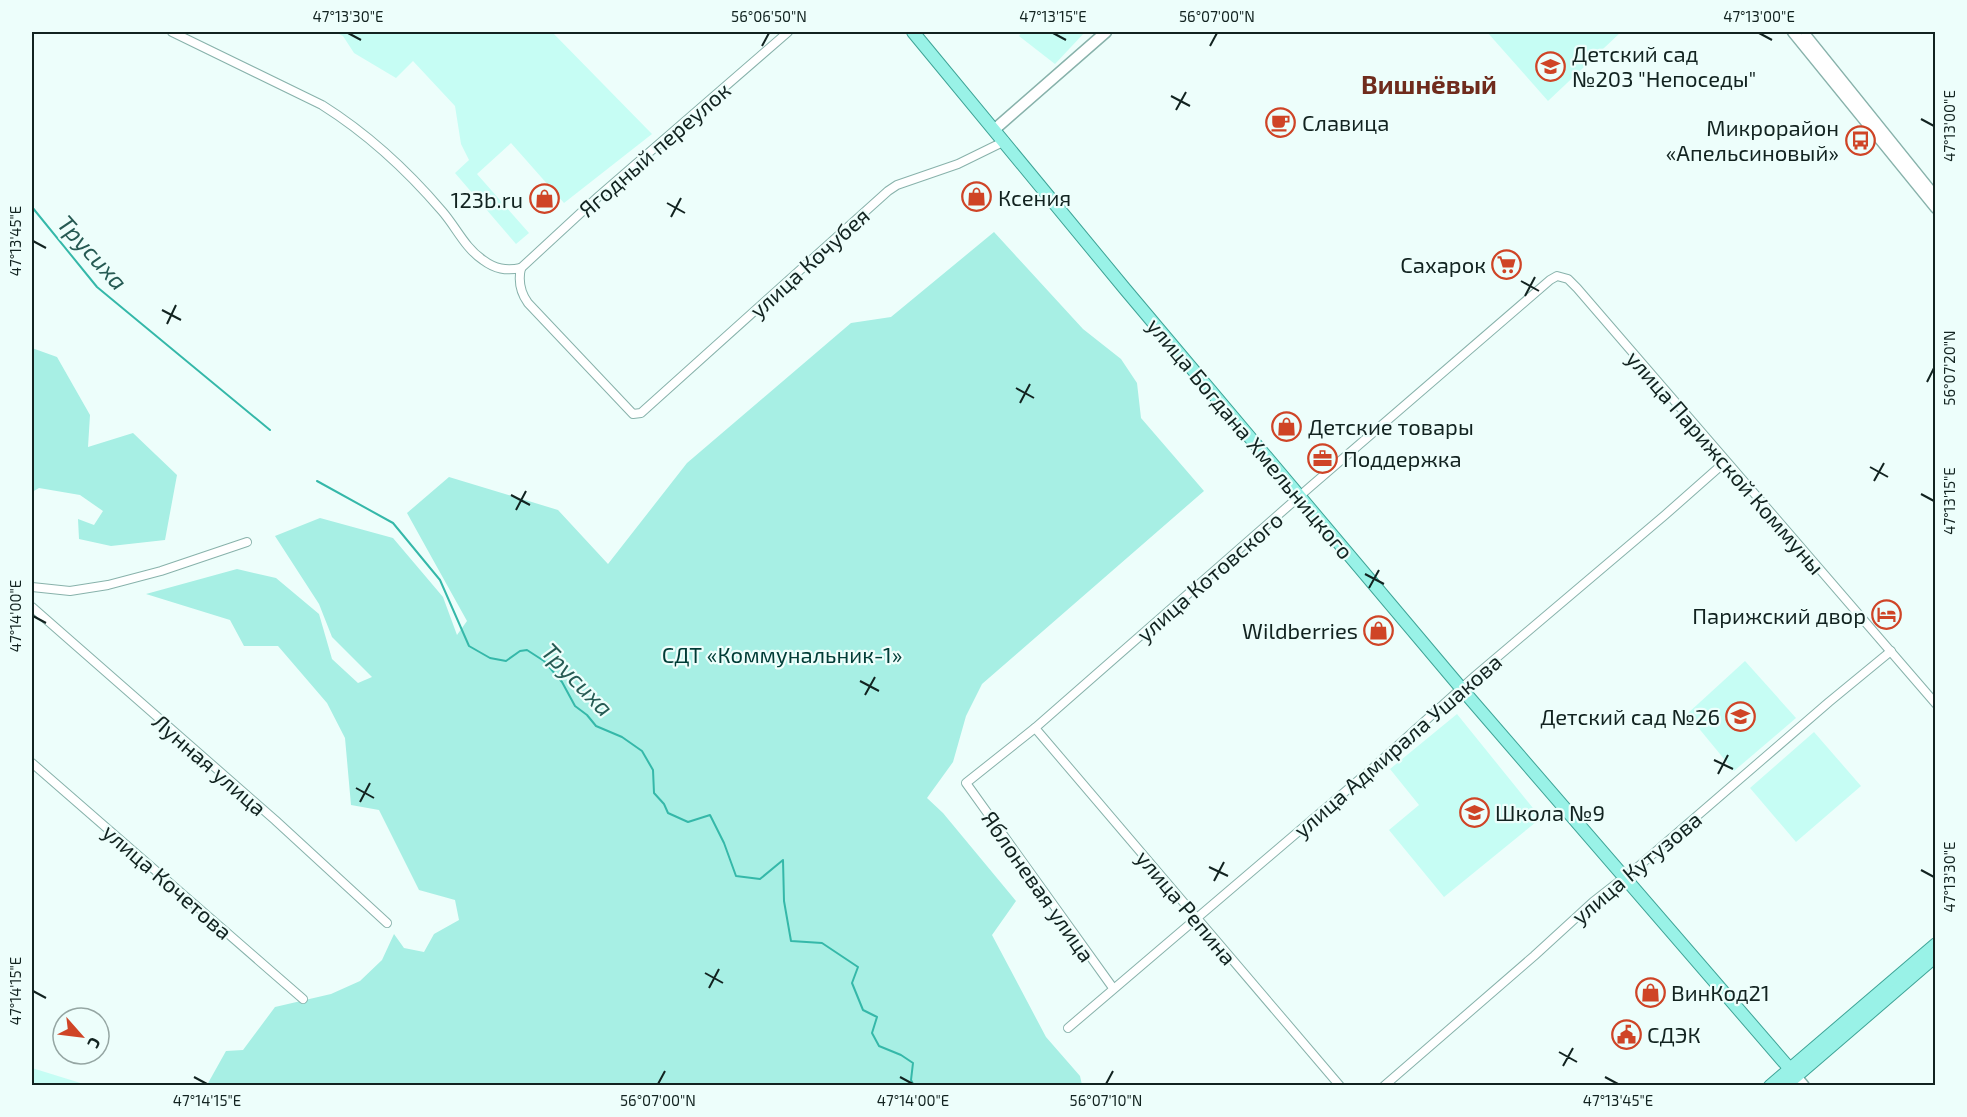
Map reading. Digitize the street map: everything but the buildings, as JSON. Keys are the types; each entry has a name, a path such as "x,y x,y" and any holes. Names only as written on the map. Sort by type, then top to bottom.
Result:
{"main road":[{"name":"улица Богдана Хмельницкого","path":"913,32 1125,289 1461,688 1797,1077"},
{"path":"995,129 1106,32"},
{"path":"1793,32 1806,35 1935,197"},
{"path":"1806,35 1935,208"},
{"path":"1770,1086 1797,1077 1935,944"},
{"path":"1785,1086 1935,956"}],"street":[{"path":"172,32 322,105 337,115 360,131 396,163 442,211 473,252 505,270 521,268"},
{"name":"Ягодный переулок","path":"521,268 599,196 788,32"},
{"name":"улица Кочубея","path":"521,268 519,283 528,303 633,414 641,413 888,190 958,164 1005,141"},
{"name":"улица Котовского","path":"966,783 1035,728 1550,280 1562,276"},
{"name":"улица Парижской Коммуны","path":"1562,276 1577,288 1935,704"},
{"name":"улица Адмирала Ушакова","path":"1068,1028 1374,768 1461,688 1725,462"},
{"path":"32,587 70,591 108,585 160,571 247,542"},
{"name":"Лунная улица","path":"32,607 387,923"},
{"name":"улица Кутузова","path":"1384,1086 1593,902 1891,651"},
{"name":"улица Репина","path":"1035,728 1340,1086"},
{"name":"улица Кочетова","path":"32,763 303,999"},
{"name":"Яблоневая улица","path":"966,783 1113,988"}],"shaded area":[{"path":"335,32 552,32 652,134 564,203 511,143 477,174 529,233 516,244 455,173 469,160 461,144 455,106 413,61 396,78 354,53 343,36"},
{"path":"1022,32 1085,32 1055,64 1019,36"},
{"name":"Детский сад №203 \"Непоседы\"","path":"1487,32 1621,32 1548,101"},
{"name":"Детский сад №26","path":"1745,661 1796,718 1734,771 1687,714"},
{"name":"Школа №9","path":"1457,714 1541,818 1444,897 1389,830 1419,805 1390,769"},
{"path":"1814,732 1861,786 1796,842 1750,788"},
{"path":"32,1068 87,1085 32,1085"}],"green space":[{"name":"СДТ «Коммунальник-1»","path":"994,232 1083,329 1121,359 1137,383 1141,418 1204,491 982,684 966,716 953,762 927,798 943,813 1016,901 992,935 1046,1037 1080,1076 1082,1085 207,1085 226,1051 243,1050 275,1007 331,994 360,981 382,960 394,934 404,948 424,952 434,934 459,920 455,900 419,890 379,810 351,805 345,738 327,703 278,646 244,646 230,620 146,594 237,569 276,578 319,614 332,659 358,683 372,677 332,637 319,604 275,536 320,518 393,538 443,597 457,635 467,621 407,513 449,477 558,510 608,564 687,463 851,323 891,317"},
{"path":"32,348 57,357 90,415 88,447 133,433 177,475 165,540 111,546 79,539 78,519 94,525 103,511 80,495 39,488 32,492"}],"waterway":[{"name":"Трусиха","path":"32,207 97,287 270,430"},
{"name":"Трусиха","path":"317,481 393,523 440,580 469,646 490,658 506,661 520,651 527,650 544,661 562,682 575,706 596,726 622,737 642,751 653,770 654,793 664,804 668,813 688,822 710,815 724,843 736,876 760,879 783,860 784,901 791,941 822,943 858,967 852,983 863,1010 877,1017 872,1033 879,1046 913,1063 911,1080 914,1086"}],"place":[{"name":"Детский сад №203 \"Непоседы\"","path":"1551,66"},
{"name":"Славица","path":"1281,122"},
{"name":"Микрорайон «Апельсиновый»","path":"1860,140"},
{"name":"Ксения","path":"977,197"},
{"name":"123b.ru","path":"544,199"},
{"name":"Сахарок","path":"1507,264"},
{"name":"Детские товары","path":"1287,426"},
{"name":"Поддержка","path":"1322,458"},
{"name":"Парижский двор","path":"1887,615"},
{"name":"Wildberries","path":"1379,630"},
{"name":"Детский сад №26","path":"1741,716"},
{"name":"Школа №9","path":"1474,812"},
{"name":"ВинКод21","path":"1650,992"},
{"name":"СДЭК","path":"1626,1034"}],"district":[{"name":"Вишнёвый","path":"1429,83"}]}
